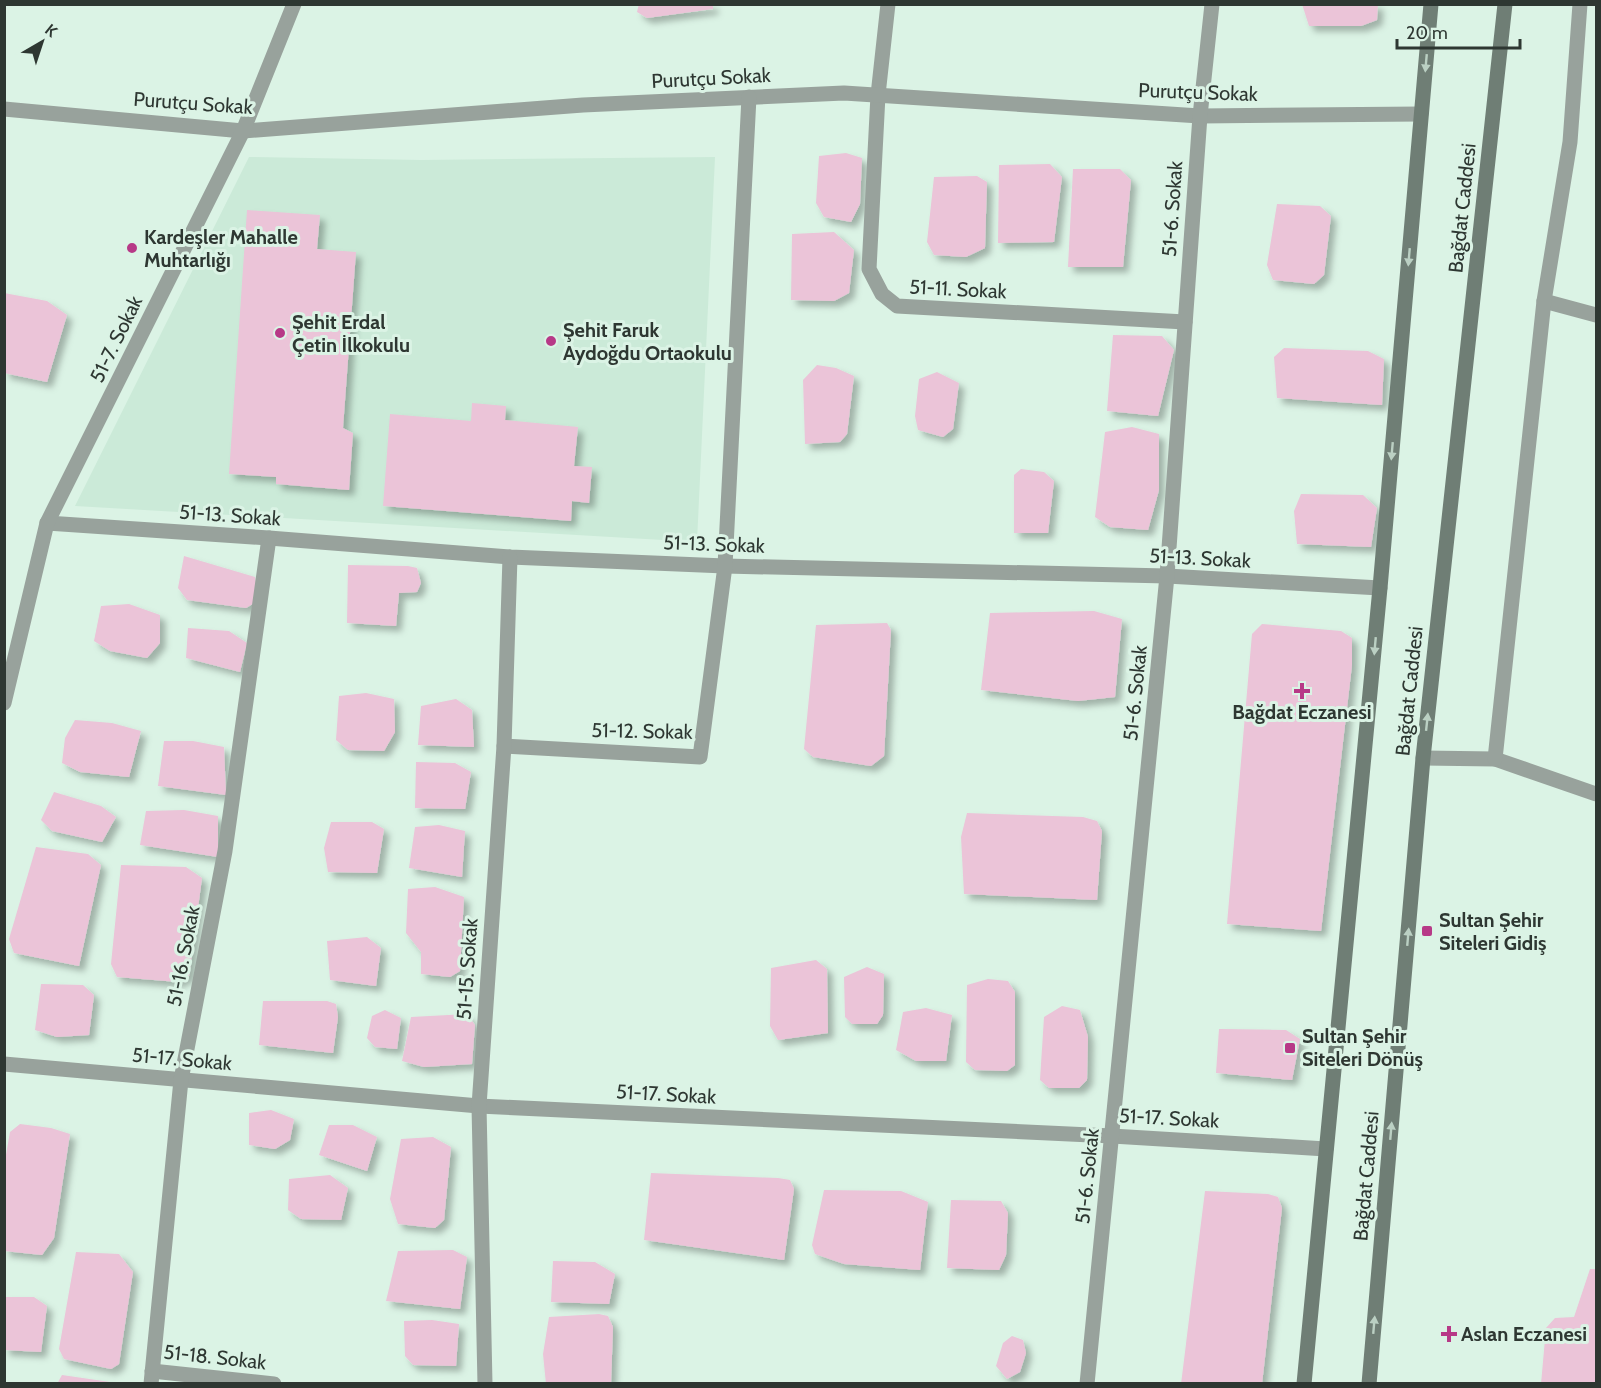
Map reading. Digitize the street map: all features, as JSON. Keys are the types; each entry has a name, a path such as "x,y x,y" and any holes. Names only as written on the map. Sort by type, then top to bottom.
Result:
{"main road":[{"name":"Bağdat Caddesi","path":"1304,1383 1380,588 1431,4"},
{"name":"Bağdat Caddesi","path":"1369,1383 1423,758 1505,4"}],"street":[{"name":"51-7. Sokak","path":"4,703 47,524 243,130 294,4"},
{"name":"51-11. Sokak","path":"888,4 878,95 869,269 882,294 897,306 1185,322"},
{"name":"51-6. Sokak","path":"1087,1383 1167,576 1200,116 1212,4"},
{"path":"1495,759 1544,301 1570,142 1580,4"},
{"name":"Purutçu Sokak","path":"4,109 243,130 583,105 844,93 1200,116 1421,114"},
{"path":"725,566 749,97"},
{"path":"1544,301 1596,315"},
{"name":"51-13. Sokak","path":"47,524 269,538 510,557 725,566 1167,576 1380,588"},
{"name":"51-16. Sokak","path":"151,1377 181,1080 225,851 269,538"},
{"name":"51-15. Sokak","path":"485,1383 479,1106 504,746 510,557"},
{"name":"51-12. Sokak","path":"504,746 700,757 725,566"},
{"path":"1423,758 1495,759 1596,794"},
{"name":"51-17. Sokak","path":"4,1064 479,1106 1112,1136 1326,1149"},
{"name":"51-18. Sokak","path":"151,1377 274,1383"}],"shaded area":[{"path":"249,157 421,160 715,157 697,542 75,506"}],"building":[{"path":"639,4 713,4 713,9 647,18 637,12"},
{"path":"1302,4 1378,4 1377,20 1361,26 1309,26"},
{"path":"846,153 862,158 860,204 851,222 824,217 816,203 819,156"},
{"path":"1050,164 1062,177 1054,242 998,243 999,165"},
{"path":"1073,169 1120,169 1131,180 1123,267 1068,267"},
{"path":"977,176 987,182 985,248 966,257 934,255 927,242 934,177"},
{"path":"1277,204 1320,206 1331,216 1324,275 1314,284 1273,280 1267,265"},
{"name":"Şehit Erdal Çetin İlkokulu","path":"247,210 320,215 317,249 356,252 343,428 353,433 349,490 276,484 276,477 229,474"},
{"path":"834,232 854,250 849,293 834,301 791,300 792,234"},
{"path":"4,293 47,301 67,315 47,382 4,373"},
{"path":"1113,335 1162,336 1174,350 1158,416 1107,411"},
{"path":"1284,348 1368,351 1384,359 1382,405 1277,398 1274,357"},
{"path":"817,365 836,368 854,376 847,434 840,442 805,444 803,380"},
{"path":"937,372 959,383 953,429 943,437 918,430 915,416 919,379"},
{"path":"472,403 506,406 505,420 578,427 574,466 592,467 589,503 572,501 571,521 383,506 390,414 471,421"},
{"path":"1132,427 1159,434 1159,490 1148,530 1110,527 1095,517 1105,432"},
{"path":"1021,469 1044,472 1054,481 1048,533 1014,533 1014,475"},
{"path":"1301,494 1363,495 1377,508 1371,547 1297,544 1294,511"},
{"path":"184,556 255,577 256,602 246,608 187,600 178,588"},
{"path":"348,565 417,568 421,583 417,592 399,593 396,626 347,623"},
{"path":"129,604 160,615 160,643 147,658 110,651 94,641 101,606"},
{"path":"1094,611 1122,619 1115,697 1078,701 981,690 990,613"},
{"path":"887,623 891,630 884,756 871,766 813,757 804,749 816,625"},
{"path":"1262,624 1341,631 1352,638 1352,665 1321,931 1227,924 1252,634"},
{"path":"188,628 229,631 247,643 240,672 186,658"},
{"path":"366,693 394,699 395,732 384,751 348,750 336,740 339,696"},
{"path":"456,699 472,710 474,747 418,745 421,706"},
{"path":"75,720 112,723 141,731 129,777 80,772 62,763 65,738"},
{"path":"164,741 193,741 224,747 226,795 158,786"},
{"path":"416,762 455,763 471,772 465,809 415,808"},
{"path":"54,792 101,806 116,817 102,842 52,831 41,820"},
{"path":"184,810 218,816 218,857 140,845 146,811"},
{"path":"967,813 1083,817 1097,821 1102,831 1097,900 964,894 961,837"},
{"path":"331,822 372,822 384,829 377,873 328,872 324,848"},
{"path":"439,825 465,831 462,877 409,868 415,827"},
{"path":"36,847 88,854 101,865 79,966 14,953 9,939"},
{"path":"121,865 186,867 202,878 189,976 178,982 117,977 111,964"},
{"path":"435,887 464,897 460,971 450,977 421,974 421,952 406,933 408,889"},
{"path":"367,937 381,948 376,986 330,980 327,941"},
{"path":"816,960 827,969 828,1033 778,1040 770,1026 771,968"},
{"path":"867,967 884,974 883,1015 877,1024 852,1024 845,1017 844,977"},
{"path":"988,979 1008,981 1015,992 1015,1065 1007,1071 975,1070 966,1062 967,985"},
{"path":"41,984 83,985 94,995 89,1035 57,1037 35,1030"},
{"path":"263,1001 327,1001 336,1004 338,1017 333,1053 259,1045"},
{"path":"1062,1006 1080,1010 1088,1037 1087,1080 1079,1088 1049,1088 1040,1080 1044,1017"},
{"path":"926,1008 952,1015 946,1061 916,1061 896,1050 903,1012"},
{"path":"385,1010 401,1018 397,1049 375,1047 367,1038 372,1016"},
{"path":"467,1014 475,1025 472,1064 424,1067 402,1061 411,1017"},
{"path":"1219,1029 1286,1030 1300,1039 1292,1080 1216,1073"},
{"path":"271,1110 294,1119 290,1140 275,1149 249,1145 249,1113"},
{"path":"20,1124 51,1128 70,1134 54,1238 42,1255 4,1251 4,1166 10,1132"},
{"path":"329,1125 353,1125 377,1137 367,1171 319,1155"},
{"path":"433,1137 451,1147 444,1220 435,1228 398,1224 390,1199 401,1139"},
{"path":"651,1173 790,1180 794,1189 784,1260 644,1240"},
{"path":"330,1175 348,1188 341,1220 301,1219 288,1210 289,1179"},
{"path":"824,1190 901,1191 928,1202 920,1270 844,1264 815,1254 812,1245"},
{"path":"1205,1191 1268,1194 1278,1197 1282,1208 1262,1384 1181,1384"},
{"path":"951,1200 1001,1201 1008,1213 1006,1255 999,1270 947,1268"},
{"path":"453,1250 467,1257 460,1309 386,1301 398,1251"},
{"path":"76,1252 119,1254 133,1272 119,1364 111,1369 64,1359 59,1349"},
{"path":"553,1261 595,1262 615,1274 609,1304 551,1302"},
{"path":"1590,1269 1596,1269 1596,1384 1541,1384 1546,1328 1555,1318 1574,1317"},
{"path":"4,1297 34,1297 47,1306 41,1352 4,1350"},
{"path":"599,1314 608,1316 613,1327 611,1384 546,1384 543,1354 549,1317"},
{"path":"432,1320 459,1324 456,1366 413,1365 405,1356 404,1321"},
{"path":"1012,1336 1023,1340 1026,1353 1020,1372 1007,1379 996,1366 1003,1343"},
{"path":"62,1375 110,1382 110,1384 57,1384"}],"place":[{"name":"Kardeşler Mahalle Muhtarlığı","path":"132,248"},
{"name":"Şehit Erdal Çetin İlkokulu","path":"280,333"},
{"name":"Şehit Faruk Aydoğdu Ortaokulu","path":"551,341"},
{"name":"Bağdat Eczanesi","path":"1302,691"},
{"name":"Sultan Şehir Siteleri Gidiş","path":"1427,931"},
{"name":"Sultan Şehir Siteleri Dönüş","path":"1290,1048"},
{"name":"Aslan Eczanesi","path":"1449,1334"}]}
